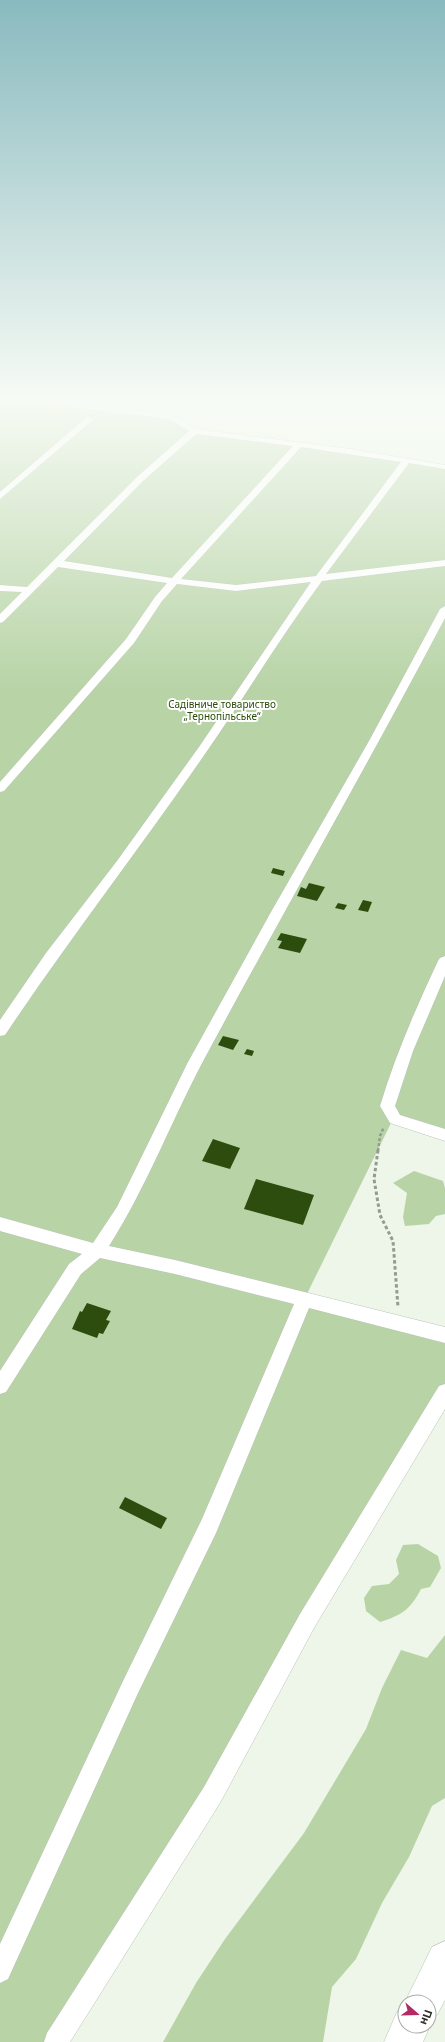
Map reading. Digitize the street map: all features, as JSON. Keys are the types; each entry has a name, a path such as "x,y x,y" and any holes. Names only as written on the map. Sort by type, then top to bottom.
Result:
{"highway":[{"path":"428,1994 445,1960"}],"street":[{"path":"0,620 123,497"},
{"path":"0,789 130,641 158,599 251,497"},
{"path":"0,1031 51,956 121,864 208,742 320,578 380,497"},
{"path":"56,564 68,564 175,582 236,588 445,563"},
{"path":"0,588 29,590"},
{"path":"0,1386 76,1269 97,1251 123,1210 194,1064 233,991 375,741 445,609"},
{"path":"445,961 420,1016 387,1106 395,1119 445,1135"},
{"path":"0,1224 97,1251 175,1267 399,1324 445,1334"},
{"path":"0,1971 131,1686 209,1526 304,1300"},
{"path":"56,2042 212,1795 307,1621 402,1466 445,1392"}],"path":[{"path":"380,1136 374,1179 380,1216 393,1241 399,1324"}],"green space":[{"name":"Садівниче товариство „Тернопільське“","path":"0,497 445,497 445,1135 394,1117 304,1300 445,1335 445,1392 56,2042 0,2042"},
{"path":"414,1171 443,1181 445,1188 445,1214 436,1216 429,1224 405,1226 403,1217 407,1193 393,1183"},
{"path":"418,1544 438,1556 441,1568 430,1587 421,1589 405,1611 380,1622 366,1611 364,1598 372,1586 389,1584 399,1574 396,1560 403,1545"},
{"path":"445,1635 445,1798 432,1806 409,1857 382,1903 356,1959 332,1987 323,2042 163,2042 196,1983 225,1939 304,1833 366,1729 382,1688 401,1650 427,1658"}],"building":[{"path":"273,868 285,871 283,876 271,873"},
{"path":"309,883 325,887 317,901 297,896 301,887 306,889"},
{"path":"363,900 372,902 368,912 358,910"},
{"path":"338,903 347,905 344,910 335,908"},
{"path":"281,933 307,939 300,953 278,948 282,941 277,940"},
{"path":"223,1036 239,1040 233,1050 218,1045"},
{"path":"247,1049 254,1051 252,1056 244,1054"},
{"path":"213,1139 240,1148 230,1169 202,1161"},
{"path":"256,1179 314,1195 303,1225 244,1209"},
{"path":"87,1303 111,1311 106,1320 110,1321 103,1334 99,1333 97,1338 72,1329 80,1311 82,1312"},
{"path":"125,1497 167,1518 161,1529 119,1508"}]}
